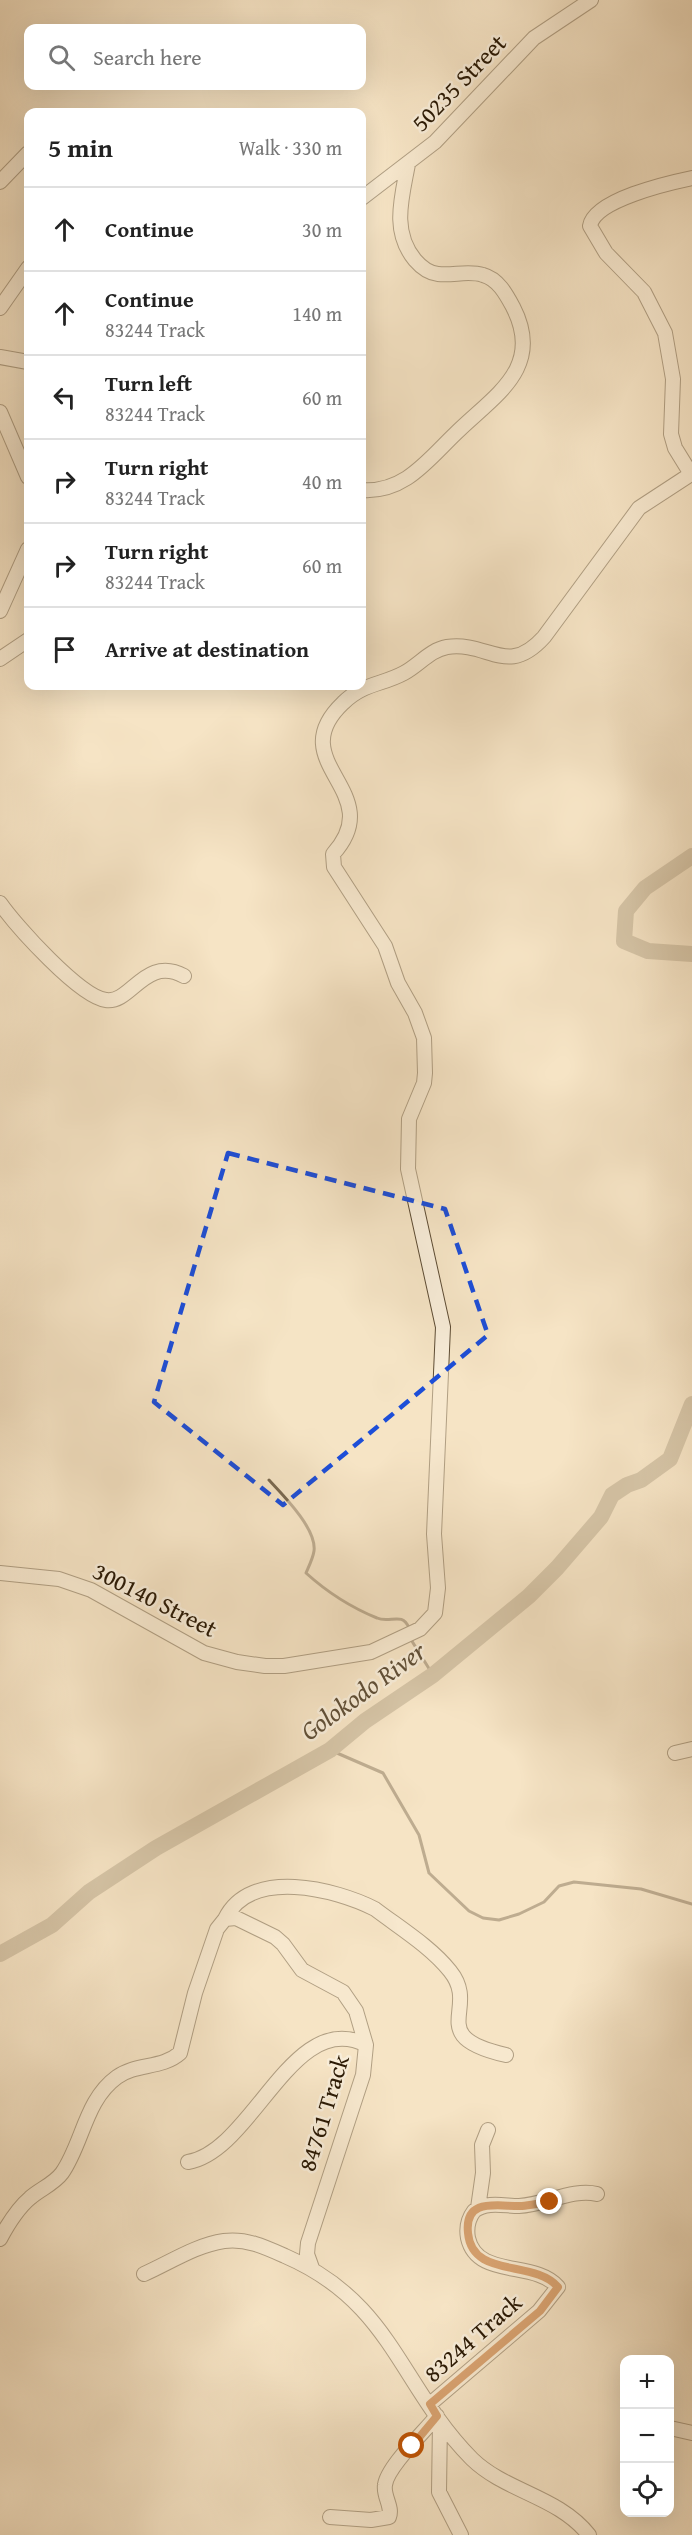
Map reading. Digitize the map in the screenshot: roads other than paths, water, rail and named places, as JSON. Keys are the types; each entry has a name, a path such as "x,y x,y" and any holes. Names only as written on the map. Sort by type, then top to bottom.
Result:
{"street":[{"name":"50235 Street","path":"366,194 385,177 408,164 451,126 534,38 591,0"},
{"path":"0,182 24,157"},
{"path":"366,490 380,490 400,484 427,463 508,384 522,359 524,344 515,312 497,283 485,275 471,272 437,274 421,266 412,256 400,229 408,164"},
{"path":"692,178 663,185 611,204 594,215 590,226 606,253 644,292 665,333 673,379 670,434 675,448 692,474"},
{"path":"0,308 24,274"},
{"path":"0,357 24,361"},
{"path":"0,414 24,468"},
{"name":"300140 Street","path":"366,687 406,672 439,649 464,646 511,657 527,654 544,637 639,508 692,474"},
{"path":"0,611 24,558"},
{"path":"0,659 24,643"},
{"name":"300140 Street","path":"0,1572 59,1579 91,1590 187,1644 237,1662 284,1666 371,1652 420,1629 437,1608 438,1588 434,1534 443,1327 426,1241 408,1169 409,1119 424,1083 424,1038 416,1012 398,983 385,946 334,867 333,854 348,833 350,806 323,752 323,730 341,704 361,690"},
{"path":"0,903 41,951 104,1000 113,1000 161,970 171,970 184,976"},
{"path":"675,1753 692,1749"},
{"path":"0,2239 29,2198 64,2171 94,2105 107,2085 125,2072 166,2062 180,2052 195,1993 217,1929 230,1910 243,1899 266,1890 310,1888 345,1895 364,1903 388,1919 452,1972 459,1994 458,2021 465,2039 482,2049 506,2055"},
{"name":"84761 Track","path":"225,1919 236,1918 275,1937 302,1970 343,1992 356,2011 366,2045 363,2074 307,2249 312,2268"},
{"path":"188,2162 206,2157 233,2134 251,2116 283,2072 307,2051 337,2041 353,2040 366,2045"},
{"path":"488,2130 482,2145 483,2173 478,2208 490,2205 538,2204 581,2193 597,2194"},
{"name":"83244 Track","path":"436,2414 540,2311 558,2287 547,2276 537,2272 496,2265 480,2258 471,2249 468,2235 470,2215 478,2208"},
{"path":"144,2274 207,2246 234,2240 261,2246 312,2268 366,2311 384,2333 450,2436 486,2471 565,2512 589,2535"},
{"path":"330,2517 371,2520 389,2517 391,2511 385,2493 388,2475 436,2414"},
{"path":"436,2414 439,2492 461,2535"},
{"path":"674,2429 692,2433"}],"waterway":[{"name":"Golokodo River","path":"692,856 645,888 626,911 624,941 648,951 692,954"},
{"name":"Golokodo River","path":"0,1954 52,1925 89,1892 156,1848 330,1750 365,1721 433,1675 529,1596 557,1568 601,1517 612,1495 627,1485 641,1480 670,1459 692,1404"},
{"path":"269,1480 298,1513 314,1542 312,1559 306,1573 331,1593 357,1609 377,1618 403,1620 409,1628"},
{"path":"410,1638 433,1675"},
{"path":"330,1750 383,1773 419,1835 429,1873 469,1911 483,1918 499,1920 519,1914 544,1902 559,1886 574,1882 641,1889 692,1904"}]}
